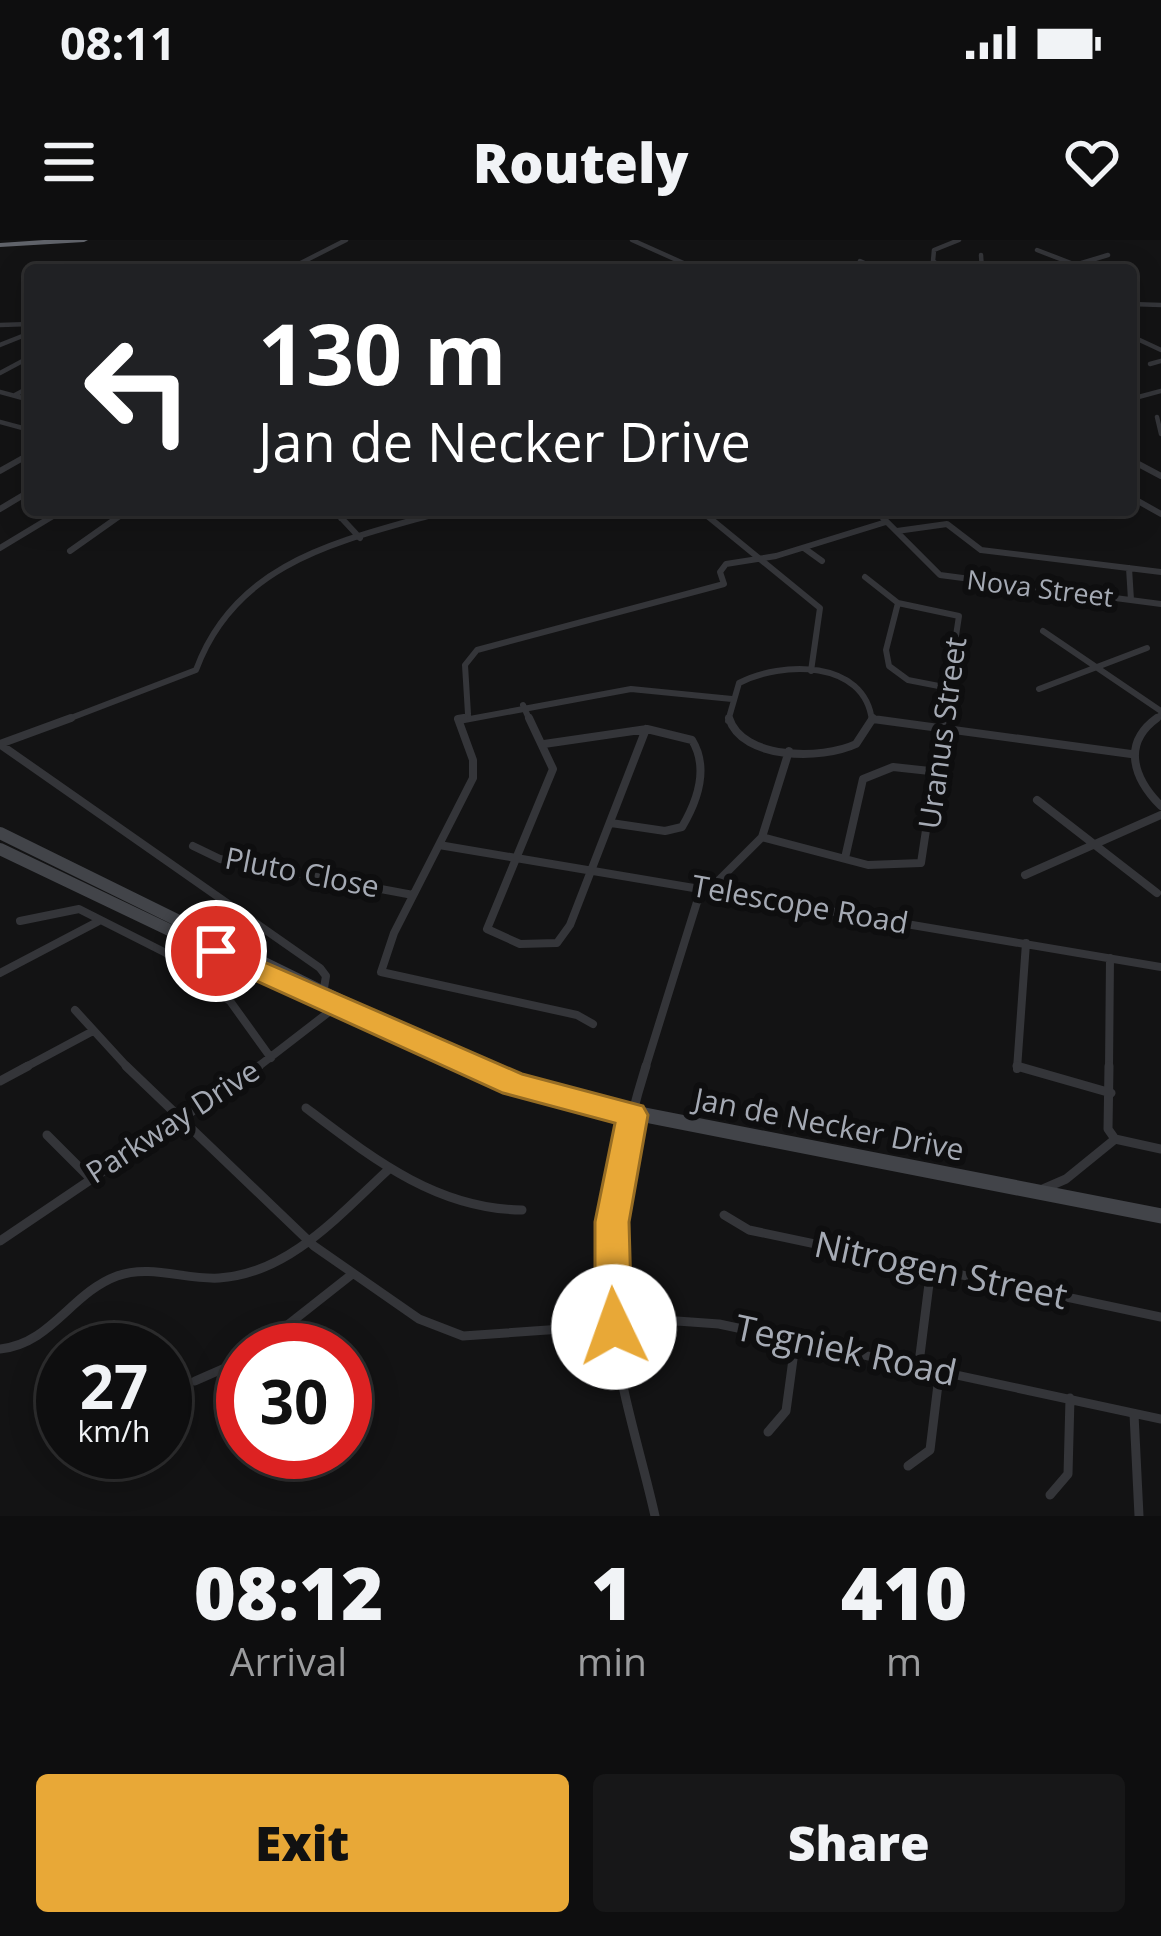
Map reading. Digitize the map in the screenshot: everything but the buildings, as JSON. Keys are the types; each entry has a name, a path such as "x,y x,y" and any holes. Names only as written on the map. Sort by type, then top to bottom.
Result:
{"highway":[{"path":"0,245 84,240"}],"main road":[{"name":"Jan de Necker Drive","path":"0,833 324,988 340,1003"},
{"name":"Jan de Necker Drive","path":"0,849 514,1084 632,1115 1161,1216"}],"street":[{"path":"299,264 346,240"},
{"path":"632,240 686,264"},
{"path":"926,240 940,246"},
{"path":"938,264 932,258 940,246 959,240"},
{"path":"1037,250 1072,264"},
{"path":"981,255 982,264"},
{"path":"1078,264 1108,255"},
{"path":"860,262 865,264"},
{"path":"1150,364 1161,361"},
{"path":"14,396 24,390"},
{"path":"0,392 24,398"},
{"path":"1157,417 1160,433"},
{"path":"0,548 53,516"},
{"path":"70,551 120,516"},
{"path":"348,516 341,518 360,538"},
{"path":"0,744 190,674 210,629 286,563 428,516"},
{"path":"708,516 820,608 811,671"},
{"name":"Nova Street","path":"880,516 940,575 1161,604"},
{"path":"468,714 462,689 471,653 634,607 695,595 724,584 724,565 886,522"},
{"path":"895,531 947,524 978,550 1161,572"},
{"path":"803,547 822,561"},
{"path":"1129,568 1131,600"},
{"name":"Uranus Street","path":"762,837 845,858 919,866 939,772 958,614 898,603 865,577"},
{"path":"898,603 886,650 889,666 908,680 949,688"},
{"path":"1025,875 1161,811 1137,777 1131,754 1141,730 1161,713 1043,631"},
{"path":"1039,689 1148,648"},
{"path":"752,671 811,671 859,685 868,695 873,719 861,740 844,750 789,751 734,732 728,722 732,699 742,678 752,671"},
{"path":"593,1024 577,1015 382,974 380,965 412,895 472,778 471,752 457,722 468,714 631,688 732,699"},
{"path":"523,705 553,769 487,929 497,937 536,946 561,940 646,729"},
{"path":"873,719 1131,754"},
{"path":"544,744 646,729 683,735 705,756 687,822 665,831 611,823"},
{"path":"0,744 320,968 326,976 324,988"},
{"path":"655,1516 614,1327 612,1222 632,1115 694,911 707,890 762,837 789,751"},
{"path":"845,858 863,779 892,767 939,772"},
{"path":"1037,800 1157,893"},
{"name":"Telescope Road","path":"439,844 1161,967"},
{"name":"Pluto Close","path":"193,846 220,859 412,895"},
{"path":"20,921 74,908 128,938 190,962 243,1011 271,1058"},
{"path":"0,973 100,920"},
{"path":"1026,943 1017,1070 1111,1093"},
{"path":"1110,958 1108,1121 1115,1138"},
{"name":"Parkway Drive","path":"0,1241 271,1058 340,1003"},
{"name":"Tegniek Road","path":"74,1010 176,1119 351,1275 404,1314 463,1336 698,1322 796,1336 1161,1419"},
{"path":"0,1081 93,1031"},
{"path":"306,1108 389,1169 485,1211 522,1210"},
{"path":"47,1135 89,1177"},
{"path":"1038,1192 1066,1179 1115,1138"},
{"path":"1115,1138 1161,1149"},
{"path":"0,1349 25,1344 117,1276 250,1274 310,1238 389,1169"},
{"name":"Nitrogen Street","path":"724,1215 749,1229 1161,1317"},
{"path":"919,1364 931,1268"},
{"path":"290,1323 351,1275"},
{"path":"768,1432 786,1412 796,1336"},
{"path":"908,1466 930,1450 940,1368"},
{"path":"195,1381 216,1372"},
{"path":"1051,1496 1068,1474 1070,1398"},
{"path":"1134,1414 1139,1516"}],"route":[{"path":"216,951 514,1084 632,1115 624,1138 612,1222 614,1327"}]}
